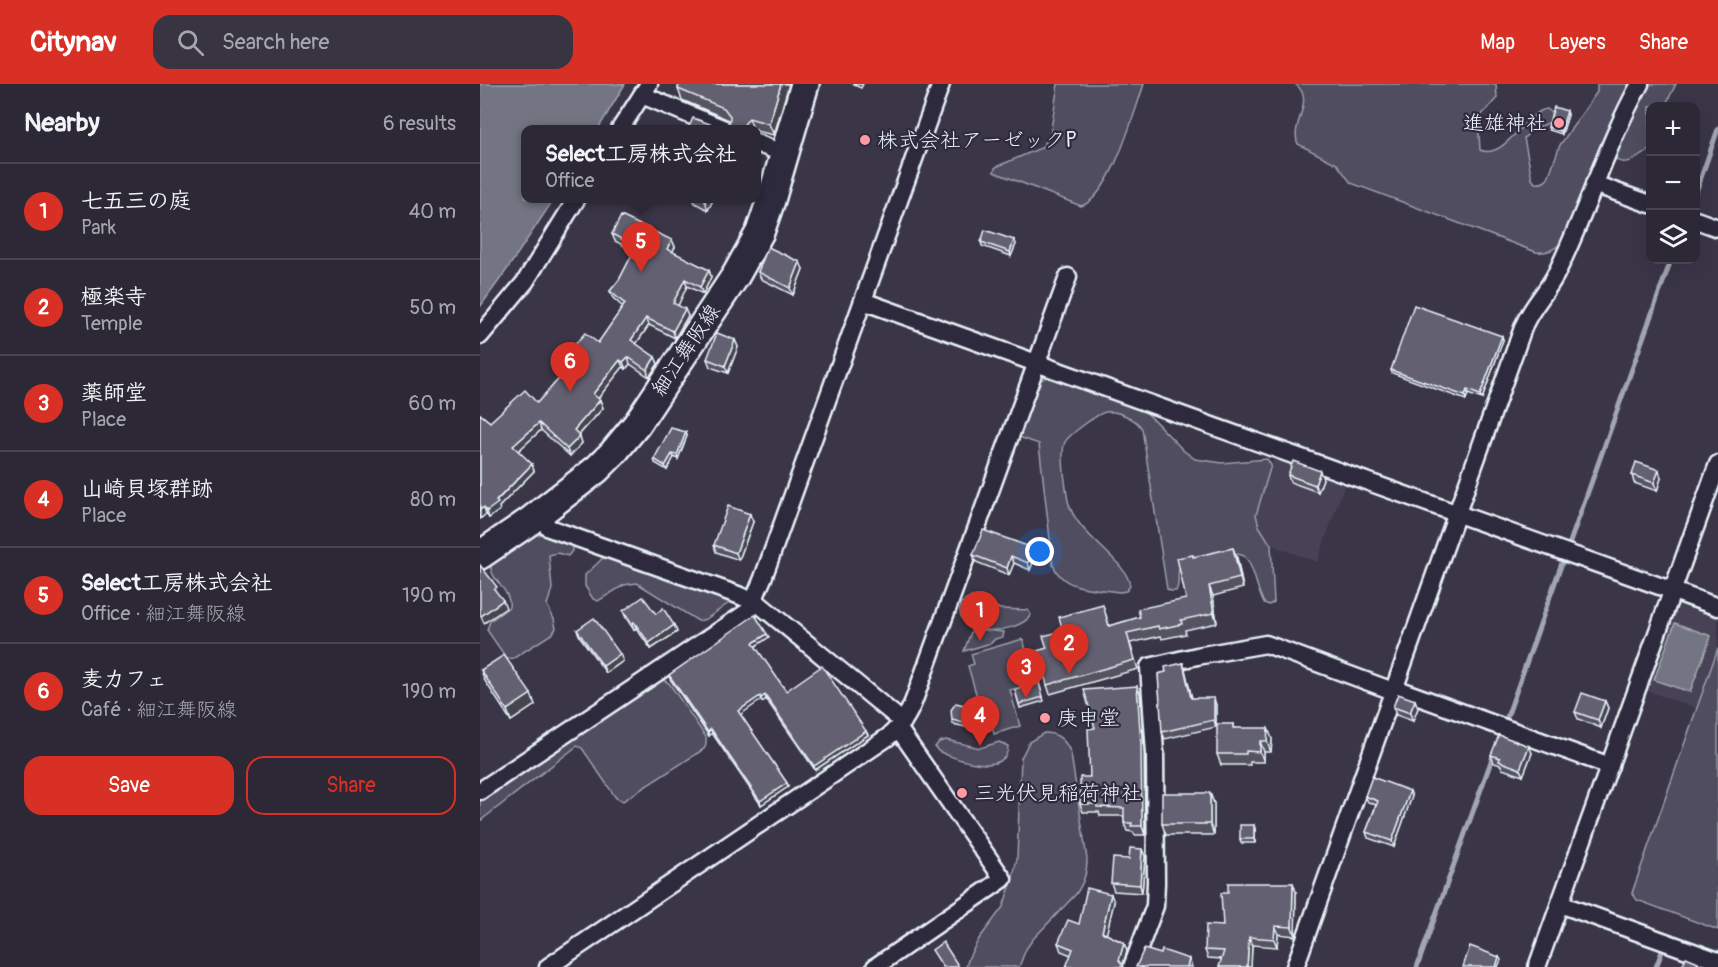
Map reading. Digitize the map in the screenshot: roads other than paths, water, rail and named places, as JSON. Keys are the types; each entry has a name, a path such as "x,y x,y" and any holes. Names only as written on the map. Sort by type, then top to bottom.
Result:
{"main road":[{"name":"細江舞阪線","path":"480,555 539,514 597,469 614,453 637,424 736,275 752,247 766,217 805,84"}],"street":[{"path":"480,791 749,611 941,84"},
{"path":"1295,967 1524,325 1535,304 1555,276 1621,121 1640,84"},
{"path":"623,125 646,90 716,125"},
{"path":"761,145 785,153"},
{"path":"1594,184 1646,203"},
{"path":"480,336 525,282 574,203"},
{"path":"1700,222 1718,228"},
{"path":"548,967 879,743 901,725 914,700 1068,277"},
{"path":"862,301 1718,607"},
{"path":"1538,967 1718,464"},
{"path":"539,514 549,528 759,604 901,725 1003,879 875,967"},
{"path":"1132,967 1148,928 1156,894 1155,753 1149,667 1266,644 1610,766"},
{"path":"1560,904 1718,961"}],"water":[{"path":"480,84 625,84 600,125 521,125 521,203 551,203 480,307"},
{"path":"1675,623 1711,636 1690,692 1654,680"}],"waterway":[{"path":"1700,181 1718,129"},
{"path":"1569,545 1670,264"},
{"path":"1506,720 1563,560"},
{"path":"1417,967 1494,753"},
{"path":"1656,967 1663,949"}],"place":[{"name":"進雄神社","path":"1559,123"},
{"name":"株式会社アーゼックP","path":"865,140"},
{"name":"Select工房株式会社","path":"641,272"},
{"name":"麦カフェ","path":"570,392"},
{"name":"七五三の庭","path":"980,641"},
{"name":"極楽寺","path":"1069,674"},
{"name":"薬師堂","path":"1026,698"},
{"name":"庚申堂","path":"1045,718"},
{"name":"山崎貝塚群跡","path":"980,746"},
{"name":"三光伏見稲荷神社","path":"962,793"}]}
